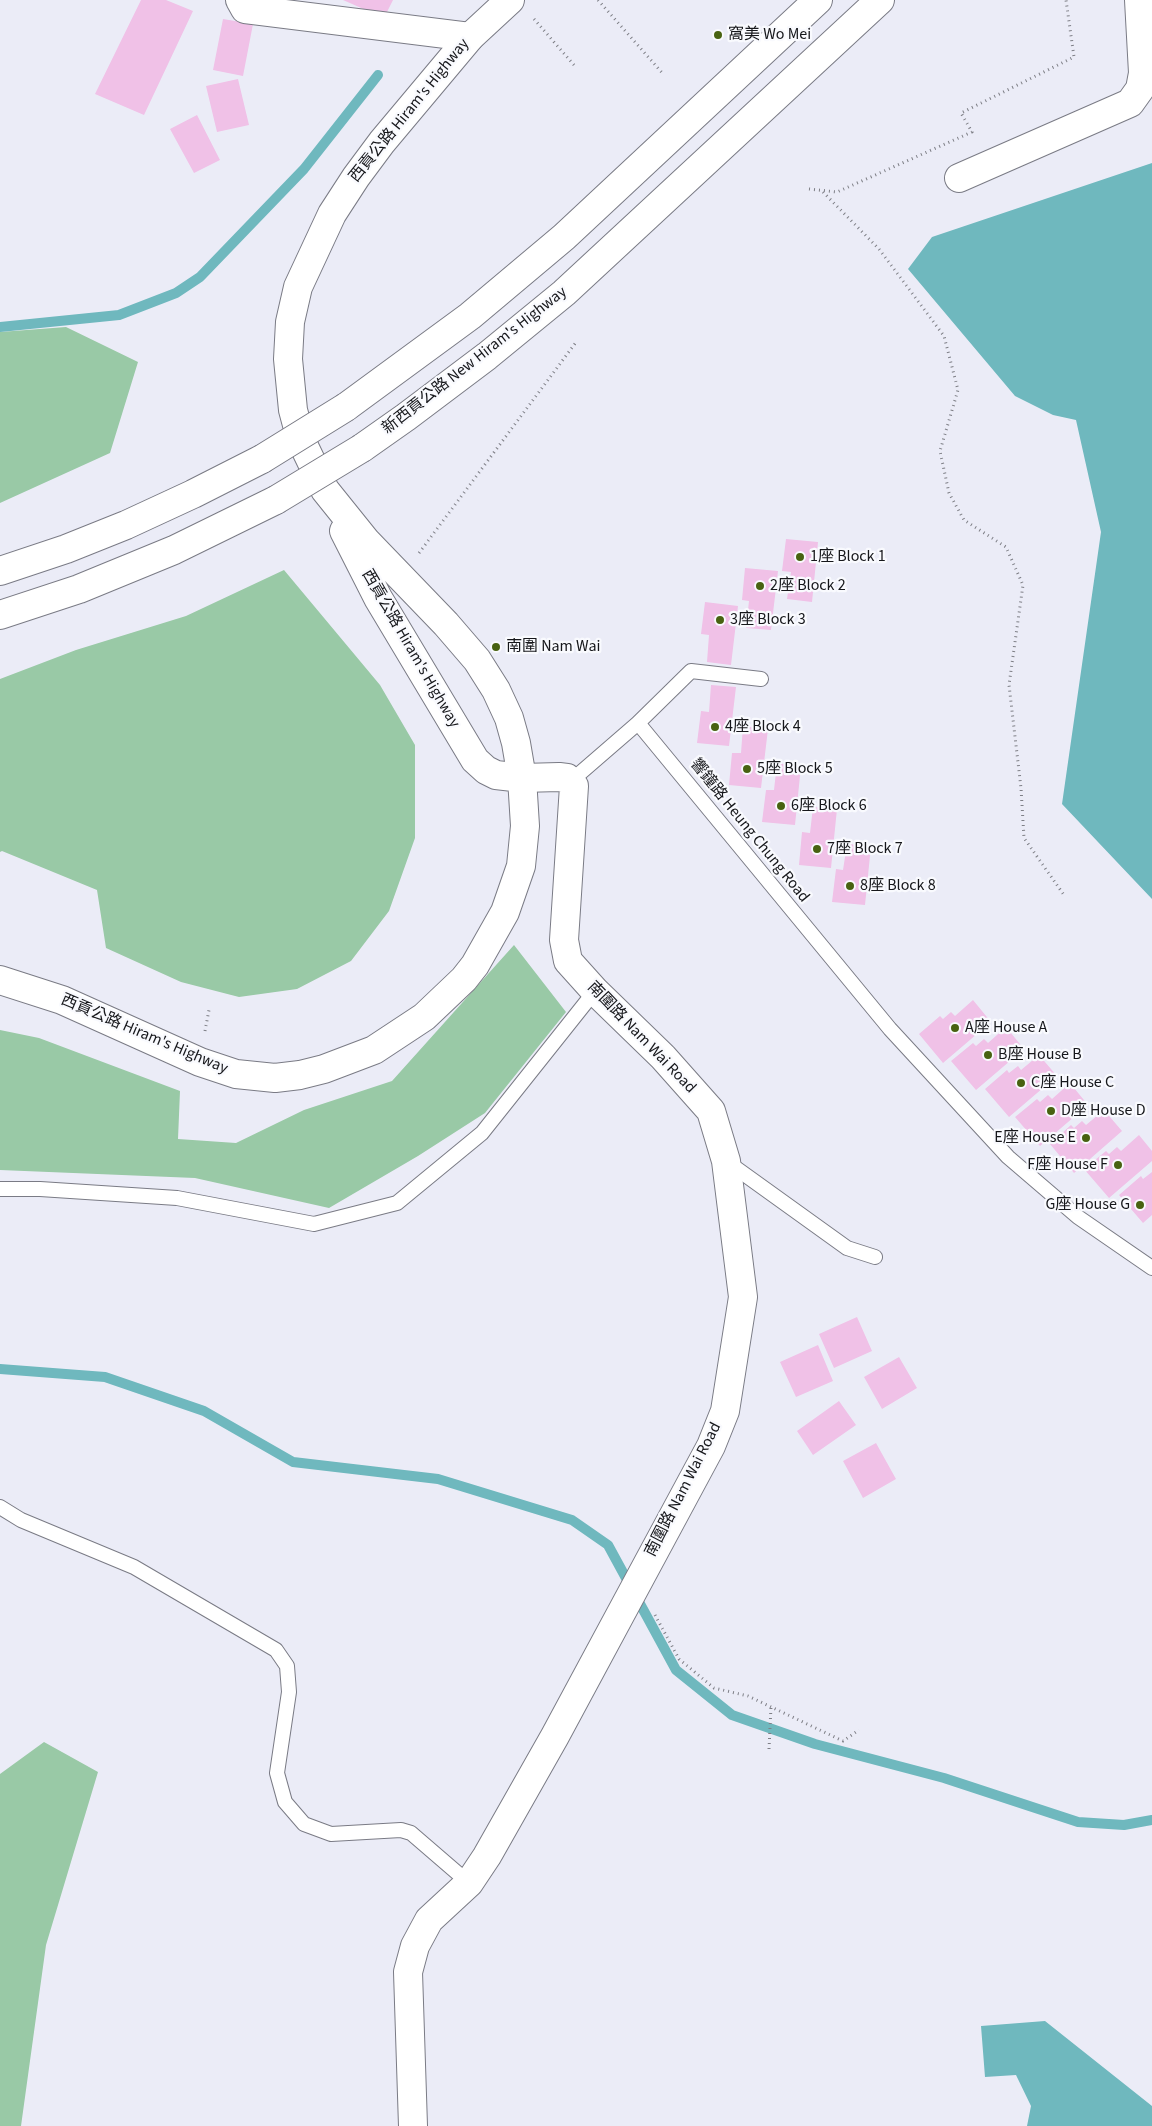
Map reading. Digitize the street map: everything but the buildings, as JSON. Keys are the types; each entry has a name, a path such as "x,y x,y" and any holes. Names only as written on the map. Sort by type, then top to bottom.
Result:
{"street":[{"name":"西貢公路 Hiram's Highway","path":"510,0 470,37 382,142 332,214 298,287 290,322 288,359 289,386 301,440 378,598 475,760 486,770 496,775 522,778"},
{"path":"0,571 66,549 126,525 193,494 262,459 346,407 470,316 564,237 818,0"},
{"name":"新西貢公路 New Hiram's Highway","path":"0,614 79,589 174,550 276,500 362,448 472,368 564,293 880,0"},
{"path":"959,178 1130,103 1140,89 1143,72 1139,0"},
{"path":"237,3 470,37"},
{"name":"西貢公路 Hiram's Highway","path":"0,980 62,1000 200,1062 236,1074 254,1077 283,1077 324,1069 374,1050 424,1017 464,979 489,944 506,912 522,866 525,826 522,778 516,743 509,718 496,690 477,660 446,624 366,541 325,490"},
{"path":"522,778 551,776 567,778 571,781"},
{"name":"南圍路 Nam Wai Road","path":"413,2126 408,1972 415,1946 429,1920 469,1882 487,1856 555,1736 711,1446 724,1411 743,1297 726,1160 711,1111 663,1057 595,992 568,961 564,940 575,791 571,781"}],"lane":[{"path":"571,781 638,723 691,671 761,679"},
{"name":"響鐘路 Heung Chung Road","path":"638,723 890,1029 1008,1158 1078,1217 1152,1268"},
{"path":"0,1189 40,1189 177,1198 314,1224 396,1203 482,1133 595,992"},
{"path":"726,1160 848,1248 875,1257"},
{"path":"0,1508 21,1520 134,1567 276,1650 287,1666 289,1692 277,1772 284,1802 304,1824 331,1834 401,1830 411,1833 469,1882"}],"path":[{"path":"598,0 664,74"},
{"path":"809,189 837,192 972,132 961,113 1074,57 1066,0"},
{"path":"532,17 574,66"},
{"path":"823,192 879,250 944,336 958,390 940,451 949,493 964,520 1006,547 1023,585 1008,685 1024,838 1064,895"},
{"path":"418,556 577,341"},
{"path":"637,1582 679,1659 714,1688 748,1696 843,1741 858,1730"},
{"path":"769,1749 771,1707"}],"green space":[{"path":"66,327 138,362 110,453 0,503 0,332"},
{"path":"284,570 380,685 415,745 415,838 389,911 351,961 297,989 239,997 181,982 106,948 97,890 2,851 0,852 0,679 76,650 186,616"},
{"path":"514,945 566,1012 485,1113 418,1156 329,1208 195,1178 0,1170 0,1030 39,1038 180,1091 178,1139 236,1143 304,1110 392,1081"},
{"path":"44,1742 98,1772 46,1945 21,2126 0,2126 0,1774"}],"water":[{"path":"1152,163 1152,899 1062,804 1101,532 1076,420 1053,415 1015,396 908,269 932,237"},
{"path":"1045,2021 1152,2106 1152,2126 1027,2126 1031,2106 1016,2075 985,2077 981,2026"}],"waterway":[{"path":"0,327 119,315 176,293 200,277 304,169 378,75"},
{"path":"0,1369 105,1377 204,1411 293,1462 438,1479 572,1520 608,1545 676,1670 732,1715 815,1744 944,1778 1078,1822 1124,1825 1152,1820"}],"place":[{"name":"窩美 Wo Mei","path":"718,35"},
{"name":"1座 Block 1","path":"800,557"},
{"name":"2座 Block 2","path":"760,586"},
{"name":"3座 Block 3","path":"720,620"},
{"name":"南圍 Nam Wai","path":"496,647"},
{"name":"4座 Block 4","path":"715,727"},
{"name":"5座 Block 5","path":"747,769"},
{"name":"6座 Block 6","path":"781,806"},
{"name":"7座 Block 7","path":"817,849"},
{"name":"8座 Block 8","path":"850,886"},
{"name":"A座 House A","path":"955,1028"},
{"name":"B座 House B","path":"988,1055"},
{"name":"C座 House C","path":"1021,1083"},
{"name":"D座 House D","path":"1051,1111"},
{"name":"E座 House E","path":"1086,1138"},
{"name":"F座 House F","path":"1118,1165"},
{"name":"G座 House G","path":"1140,1205"}]}
